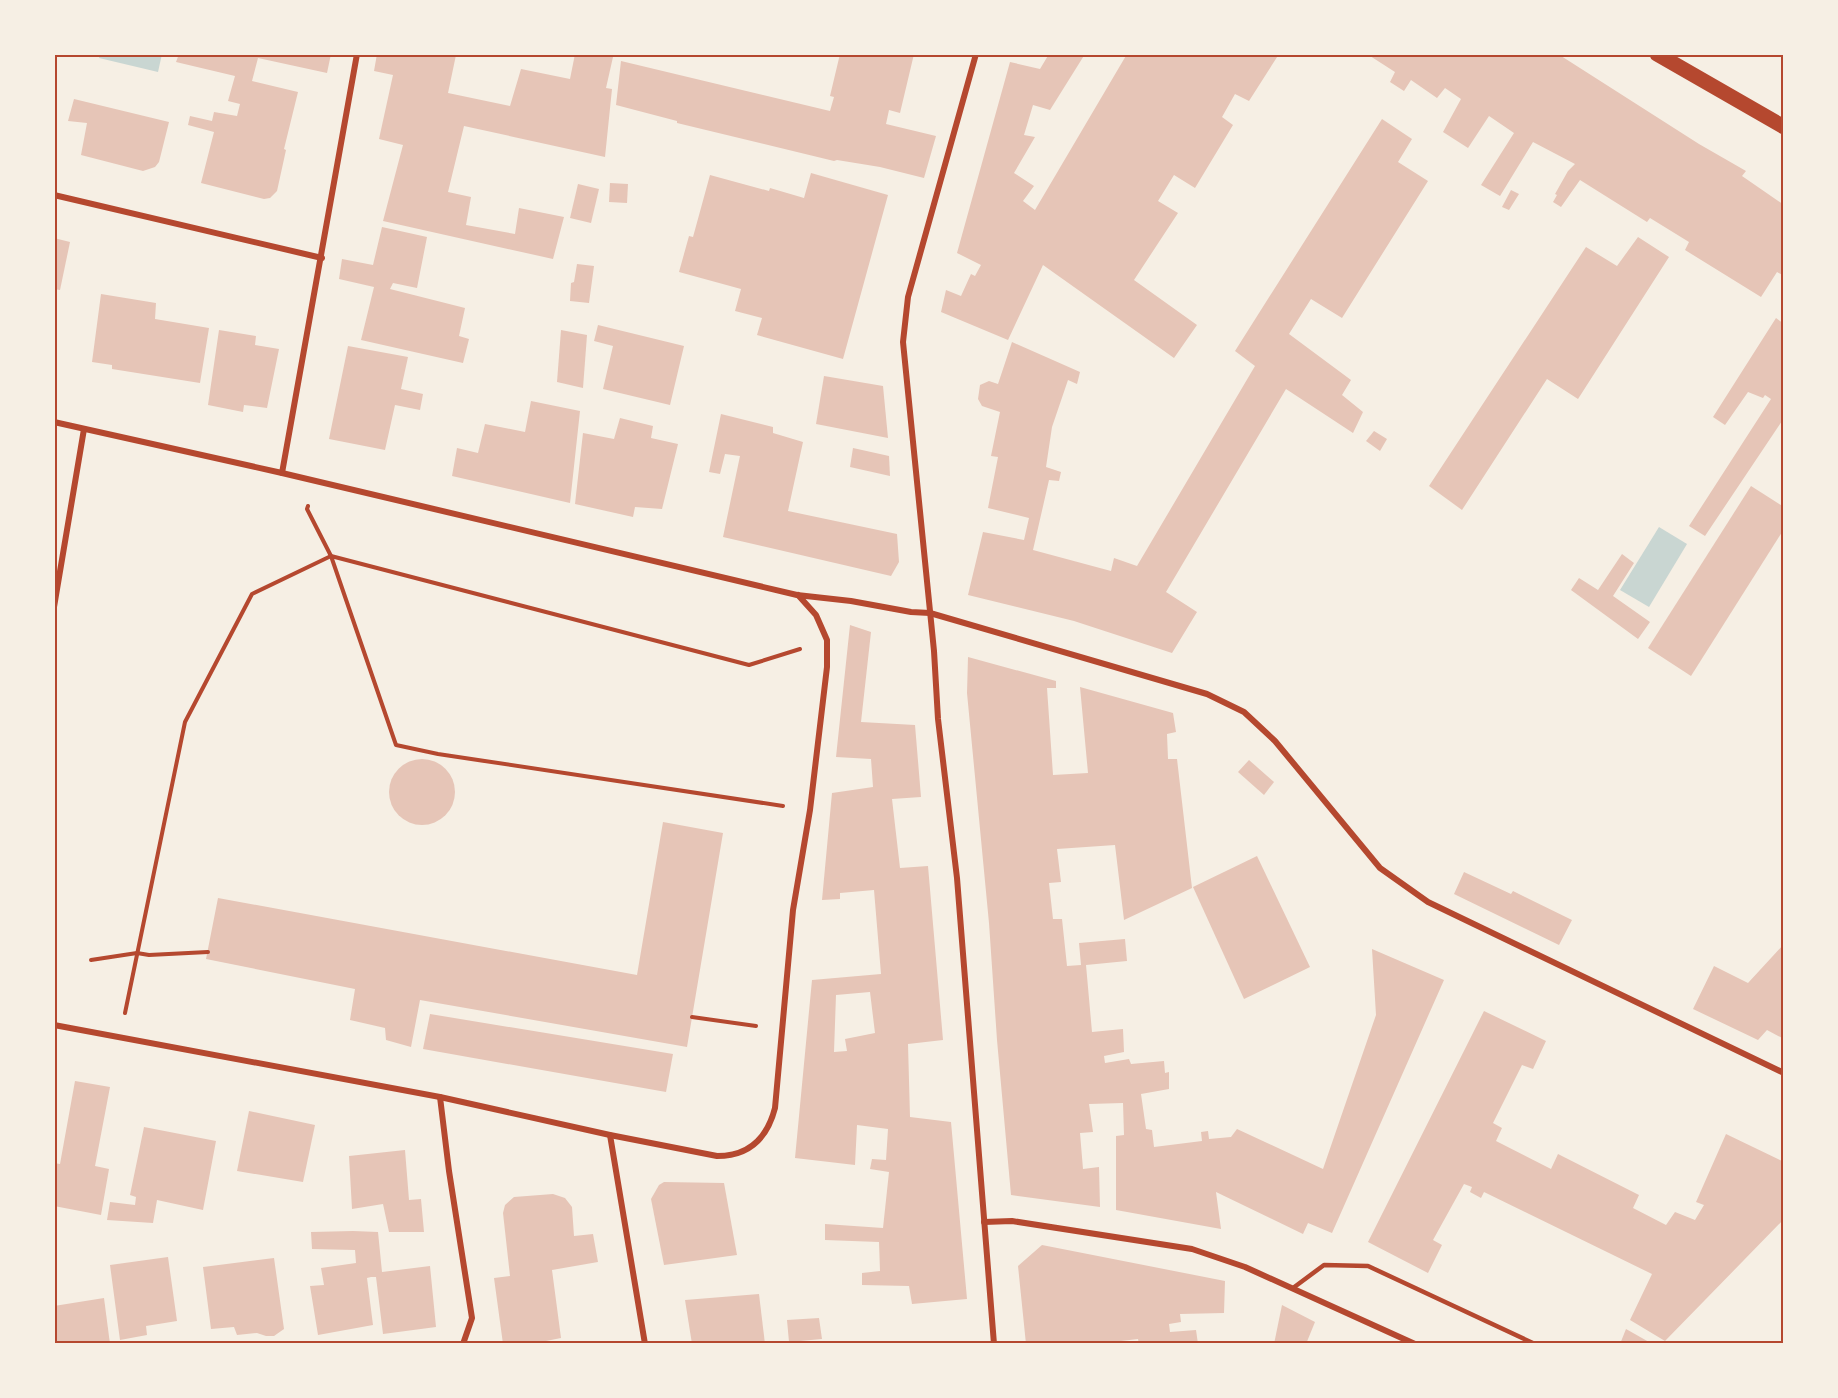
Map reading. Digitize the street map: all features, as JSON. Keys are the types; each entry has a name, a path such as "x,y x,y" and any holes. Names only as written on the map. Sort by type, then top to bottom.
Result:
{"main road":[{"path":"1657,54 1784,127"}],"street":[{"path":"282,473 357,54"},
{"path":"976,54 908,297 903,342 930,613 938,719 958,890 994,1344"},
{"path":"54,195 322,258"},
{"path":"54,422 282,473 797,595 930,613 1207,694 1244,712 1275,741 1380,868 1428,902 1784,1073"},
{"path":"54,606 84,429"},
{"path":"54,1025 440,1097 717,1156 732,1156 746,1150 759,1140 771,1124 775,1108 793,910 810,810 827,667 827,640 816,615 797,595"},
{"path":"440,1097 472,1318 462,1344"},
{"path":"610,1135 645,1344"},
{"path":"984,1222 1012,1221 1192,1249 1245,1267 1415,1344"}],"lane":[{"path":"1293,1288 1324,1265 1368,1266 1535,1344"}],"path":[{"path":"308,499 307,509 331,556 396,745 438,754 810,810"},
{"path":"120,1038 185,722 252,594 331,556 749,665 827,640"},
{"path":"91,960 137,953 149,955 208,952"},
{"path":"692,1017 781,1029"}],"shaded area":[{"path":"100,54 162,54 158,72 99,58"},
{"path":"1659,527 1687,544 1649,607 1620,590"}],"building":[{"path":"179,54 331,54 327,73 258,58 252,81 298,92 284,149 286,150 277,191 270,198 264,199 201,183 214,132 188,125 190,116 212,121 214,112 237,116 240,104 228,101 235,76 176,62"},
{"path":"377,54 456,55 448,93 510,106 521,69 570,79 575,54 598,54 613,57 606,88 612,89 605,157 464,126 448,192 471,197 466,225 515,234 519,208 564,217 553,259 383,221 403,145 379,139 393,75 374,71"},
{"path":"840,54 914,54 900,113 889,110 886,124 936,136 924,178 880,167 834,161 677,123 677,121 616,105 621,61 830,111 834,97 830,96"},
{"path":"1049,54 1085,54 1050,110 1033,105 1024,135 1035,137 1014,173 1034,186 1023,201 1035,210 1127,54 1279,54 1249,101 1235,94 1222,117 1233,125 1195,188 1174,175 1158,201 1178,213 1134,280 1197,325 1174,358 1043,265 1008,340 941,312 946,290 961,296 971,274 975,276 981,265 957,253 1010,62 1040,69"},
{"path":"1367,54 1558,54 1699,144 1746,171 1742,176 1784,205 1784,276 1777,272 1761,297 1685,250 1689,242 1650,218 1647,222 1580,180 1561,207 1553,202 1557,195 1555,194 1568,171 1575,164 1533,142 1500,196 1481,185 1514,133 1489,116 1468,148 1443,132 1461,99 1445,88 1437,98 1411,80 1404,91 1390,82 1395,72"},
{"path":"74,99 169,122 159,162 155,167 143,171 81,155 87,123 68,121"},
{"path":"1382,119 1412,139 1398,162 1428,181 1342,318 1311,299 1289,334 1351,380 1342,395 1363,412 1353,433 1286,389 1166,592 1197,612 1172,653 1074,621 968,595 983,532 1024,540 1029,518 988,508 998,457 991,456 1000,412 982,406 978,399 980,385 989,381 998,384 1012,342 1080,372 1077,384 1068,380 1052,427 1046,467 1061,472 1059,481 1049,480 1033,550 1111,571 1114,558 1137,566 1255,366 1235,351"},
{"path":"811,173 888,195 843,359 757,335 762,318 735,311 741,289 679,272 689,236 693,237 710,175 804,198"},
{"path":"610,183 628,184 627,203 609,202"},
{"path":"578,184 599,189 591,223 570,218"},
{"path":"1511,190 1519,194 1509,210 1502,207"},
{"path":"382,227 427,237 417,288 393,283 390,289 465,308 459,336 469,339 463,363 361,340 374,287 339,279 342,259 373,265"},
{"path":"1638,237 1669,257 1578,399 1547,379 1462,510 1429,486 1586,247 1617,266"},
{"path":"54,238 70,242 60,290 54,289"},
{"path":"577,264 594,266 589,303 570,301 571,283 574,282"},
{"path":"101,294 156,303 155,319 209,328 200,383 112,369 112,365 92,362"},
{"path":"1776,318 1784,324 1784,418 1705,536 1689,526 1771,399 1765,395 1763,398 1748,392 1725,425 1713,417"},
{"path":"598,325 684,346 670,405 603,389 613,346 594,341"},
{"path":"219,330 256,336 255,345 279,349 267,408 244,405 243,412 208,405"},
{"path":"561,330 587,335 583,388 557,382"},
{"path":"348,346 408,357 401,389 423,394 420,410 395,405 385,450 329,439"},
{"path":"824,376 883,386 888,438 816,424"},
{"path":"531,401 580,411 570,503 452,476 457,448 478,453 485,424 525,432"},
{"path":"721,414 773,427 773,433 803,442 788,511 897,534 899,562 891,576 723,537 740,456 725,454 720,474 709,472"},
{"path":"620,418 653,426 651,438 678,444 662,509 635,507 633,517 575,504 583,433 614,439"},
{"path":"1374,431 1387,439 1380,451 1366,441"},
{"path":"853,448 889,456 890,476 850,467"},
{"path":"1751,486 1784,507 1784,529 1691,676 1648,648"},
{"path":"1622,554 1634,563 1613,596 1650,622 1638,639 1571,590 1579,578 1598,590"},
{"path":"850,625 871,632 861,722 915,725 921,797 892,799 900,868 928,866 943,1040 908,1044 910,1117 951,1122 967,1299 912,1304 909,1286 862,1285 862,1273 880,1271 879,1242 825,1240 825,1224 883,1228 889,1172 870,1169 872,1159 886,1160 888,1129 857,1125 855,1165 795,1158 812,980 881,974 874,890 840,893 840,899 822,900 832,793 873,787 871,759 836,757","holes":["870,992 875,1033 845,1039 847,1051 834,1052 836,995"]},
{"path":"968,657 1056,681 1056,688 1047,688 1053,775 1088,773 1080,687 1173,713 1176,732 1167,734 1168,759 1177,759 1192,888 1124,920 1115,845 1057,849 1061,882 1049,883 1053,919 1062,919 1067,966 1081,965 1079,943 1125,939 1127,961 1086,965 1092,1032 1123,1029 1124,1052 1104,1056 1105,1063 1129,1059 1131,1064 1164,1061 1165,1073 1169,1072 1169,1089 1141,1094 1146,1129 1152,1130 1154,1147 1202,1141 1201,1132 1208,1131 1209,1139 1231,1137 1237,1129 1323,1169 1376,1015 1372,949 1444,980 1332,1233 1308,1223 1303,1234 1216,1192 1221,1229 1116,1210 1116,1136 1124,1135 1123,1103 1089,1104 1093,1132 1080,1133 1083,1169 1099,1167 1100,1207 1011,1195 989,923 967,693"},
{"path":"416,759 428,759 440,764 450,774 455,792 453,805 440,820 428,825 416,825 404,820 394,810 389,798 389,786 394,774 404,764"},
{"path":"1249,760 1274,782 1264,795 1238,772"},
{"path":"663,822 723,833 687,1047 420,1000 411,1047 386,1040 385,1028 350,1020 355,989 206,959 218,898 637,975"},
{"path":"1257,856 1310,967 1244,999 1193,887"},
{"path":"1464,872 1511,894 1513,891 1572,920 1559,945 1454,894"},
{"path":"1784,944 1784,1039 1767,1030 1758,1040 1693,1009 1714,966 1748,983"},
{"path":"1484,1011 1546,1041 1533,1069 1522,1065 1493,1123 1502,1128 1496,1141 1551,1169 1558,1154 1639,1195 1633,1208 1666,1225 1675,1212 1695,1220 1704,1205 1696,1202 1726,1134 1784,1162 1784,1219 1665,1341 1630,1320 1652,1274 1484,1192 1481,1198 1470,1192 1472,1187 1464,1184 1433,1240 1442,1245 1428,1273 1368,1242"},
{"path":"430,1014 673,1054 666,1092 423,1049"},
{"path":"75,1081 110,1087 95,1166 109,1169 101,1215 54,1206 54,1163 60,1164"},
{"path":"249,1111 315,1125 303,1182 237,1171"},
{"path":"144,1127 216,1141 203,1210 157,1200 153,1223 107,1220 110,1202 135,1205 136,1197 130,1195"},
{"path":"405,1150 409,1200 421,1199 424,1232 389,1232 383,1204 352,1209 349,1156"},
{"path":"664,1182 724,1183 737,1255 664,1265 651,1199 659,1185"},
{"path":"553,1194 565,1198 572,1207 574,1236 593,1234 598,1262 552,1270 561,1338 531,1344 503,1344 494,1278 510,1276 503,1213 505,1205 514,1197"},
{"path":"311,1232 378,1232 382,1272 430,1266 436,1327 383,1334 376,1277 371,1277 367,1278 373,1325 318,1335 310,1286 324,1285 321,1268 356,1263 355,1250 312,1249"},
{"path":"1042,1245 1225,1281 1224,1313 1180,1314 1181,1322 1169,1324 1170,1332 1196,1330 1198,1344 1139,1344 1138,1339 1121,1341 1122,1344 1026,1344 1018,1266"},
{"path":"168,1257 177,1321 146,1326 147,1335 120,1340 110,1265"},
{"path":"274,1258 284,1329 274,1336 266,1336 257,1333 237,1335 234,1327 211,1329 203,1267"},
{"path":"759,1294 765,1344 692,1344 685,1300"},
{"path":"104,1298 110,1344 54,1344 54,1306"},
{"path":"1282,1305 1315,1322 1306,1344 1274,1344"},
{"path":"819,1318 822,1339 789,1342 787,1320"},
{"path":"1626,1329 1649,1342 1648,1344 1620,1344"}]}
